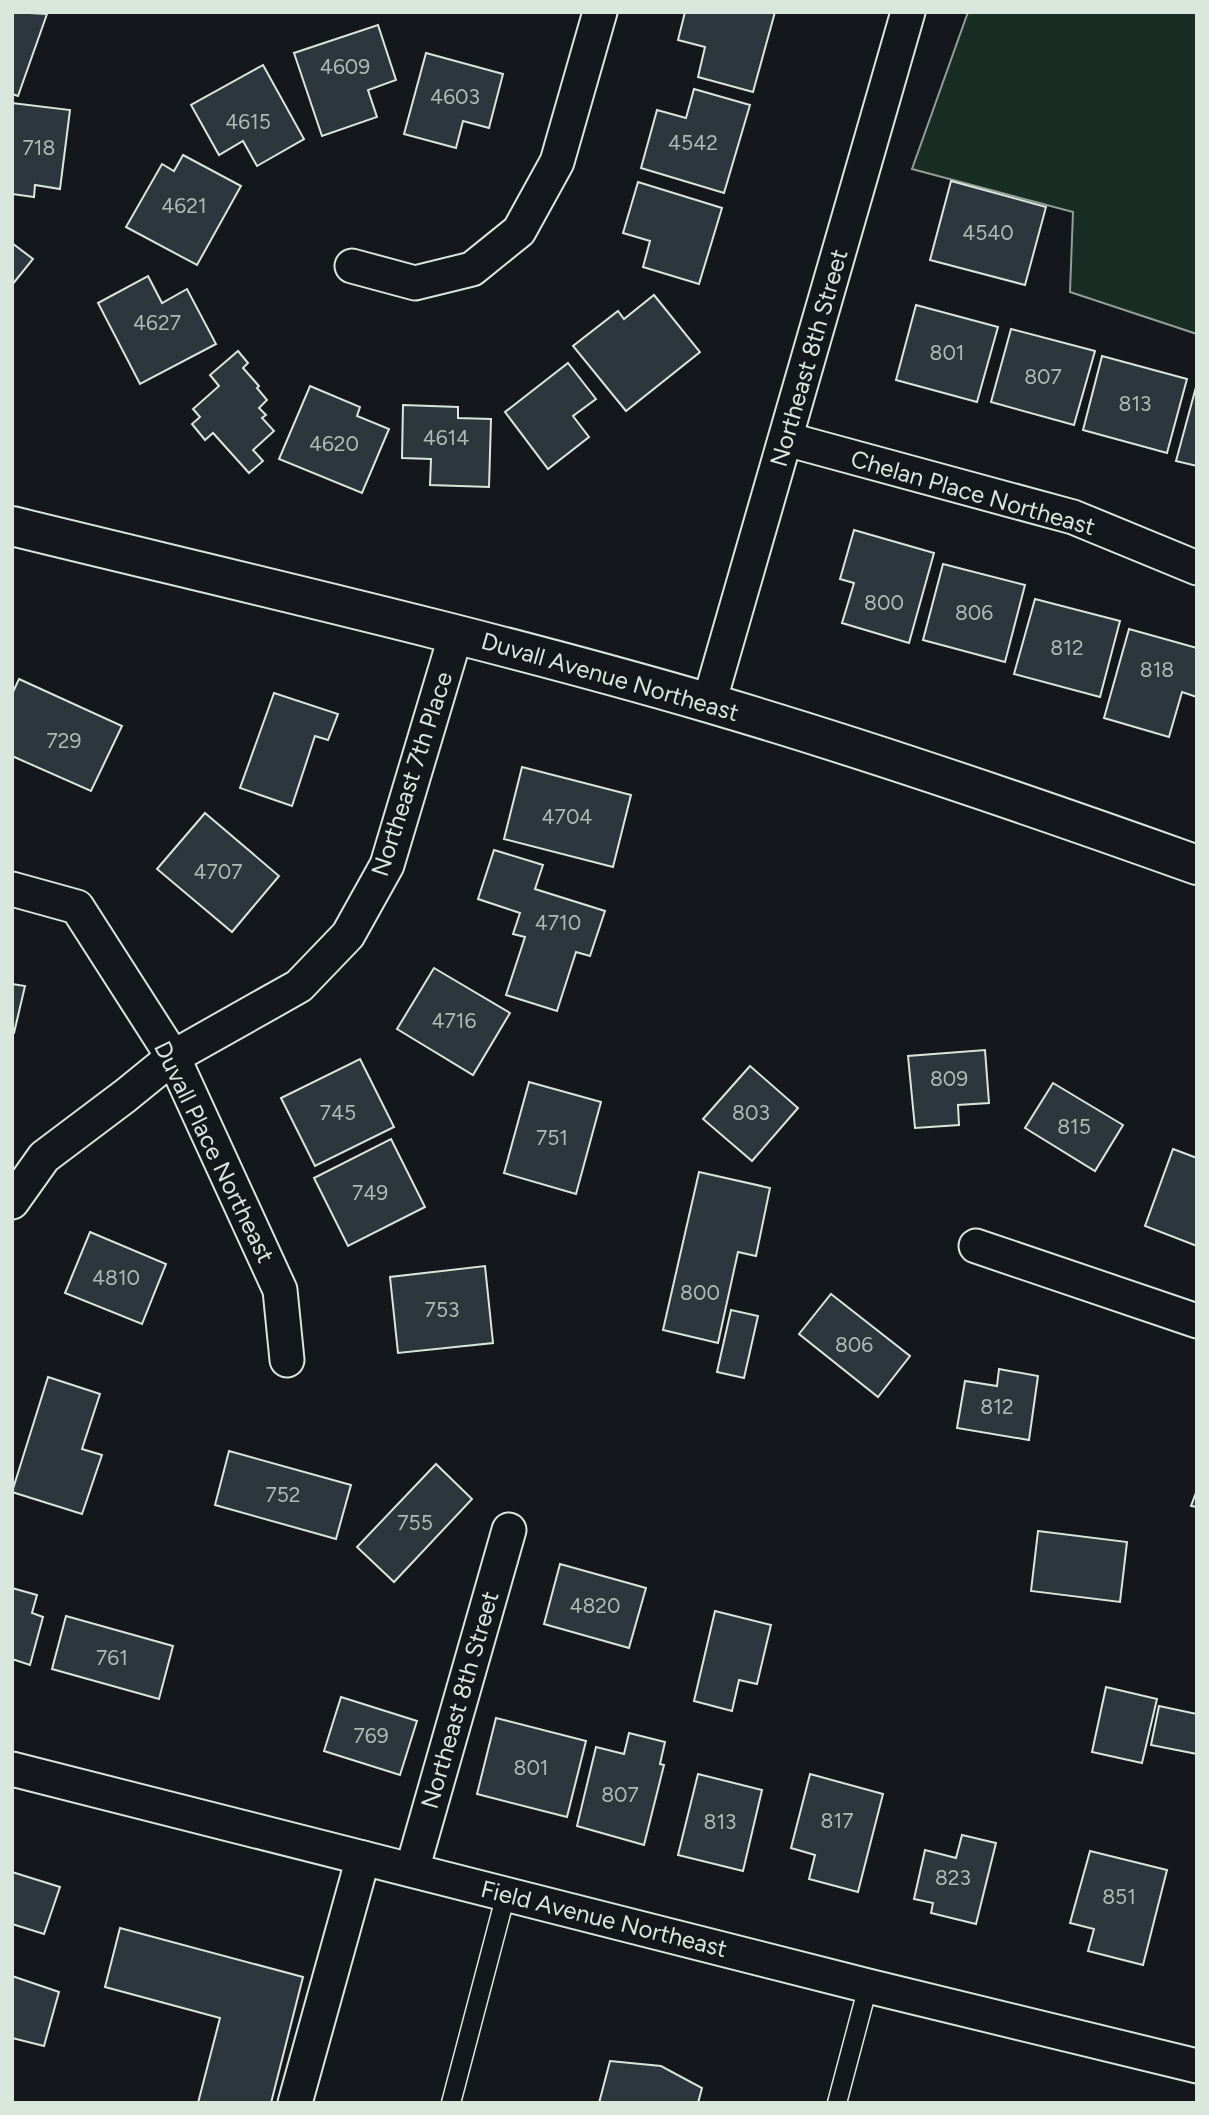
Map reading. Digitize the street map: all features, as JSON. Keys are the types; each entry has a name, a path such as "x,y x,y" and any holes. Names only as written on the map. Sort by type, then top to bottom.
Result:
{"main road":[{"name":"Duvall Avenue Northeast","path":"12,527 456,634 709,703 996,793 1197,865"}],"street":[{"path":"352,266 415,283 472,269 519,230 557,162 600,12"},
{"name":"Northeast 8th Street","path":"709,703 908,12"},
{"name":"Chelan Place Northeast","path":"786,439 1073,517 1197,568"},
{"name":"Northeast 7th Place","path":"12,1202 44,1157 173,1057 299,986 348,935 387,865 456,634"},
{"name":"Duvall Place Northeast","path":"12,889 77,907 173,1057 280,1290 287,1360"},
{"path":"975,1247 1197,1321"},
{"name":"Northeast 8th Street","path":"412,1870 509,1530"},
{"name":"Field Avenue Northeast","path":"12,1769 1197,2067"},
{"path":"295,2103 363,1858"}],"lane":[{"path":"451,2103 506,1894"},
{"path":"837,2103 868,1986"}],"green space":[{"path":"968,12 1197,12 1197,334 1070,292 1073,212 912,169"}],"building":[{"path":"12,12 47,14 18,96 12,94"},
{"path":"685,12 775,12 753,92 698,77 705,47 678,40"},
{"path":"378,25 396,80 368,90 377,117 322,136 294,53"},
{"path":"426,53 503,74 489,128 463,121 456,148 404,134"},
{"path":"263,65 304,139 257,166 243,141 219,155 191,105"},
{"path":"694,89 750,105 724,193 641,168 657,110 686,118"},
{"path":"12,103 70,110 60,189 35,185 34,197 12,194"},
{"path":"183,155 241,186 197,265 126,227 162,164 174,171"},
{"path":"951,181 1046,207 1025,285 930,260"},
{"path":"638,182 722,208 699,284 643,267 650,241 623,233"},
{"path":"12,243 33,259 12,285"},
{"path":"148,276 162,303 187,289 216,344 140,384 98,303"},
{"path":"654,295 700,352 626,411 573,346 618,311 624,319"},
{"path":"916,305 998,327 977,402 896,380"},
{"path":"1011,329 1095,351 1074,425 991,402"},
{"path":"238,351 248,363 243,368 267,400 259,408 266,415 262,418 274,431 253,450 263,461 249,473 213,433 205,440 192,424 200,417 193,409 219,386 210,375"},
{"path":"1102,356 1187,379 1167,453 1083,430"},
{"path":"568,363 596,399 573,416 589,437 548,469 505,412"},
{"path":"310,386 360,407 357,416 389,429 362,493 279,459"},
{"path":"1197,387 1197,466 1176,461"},
{"path":"403,405 458,407 458,418 491,419 489,487 430,485 431,459 402,458"},
{"path":"854,530 934,553 909,643 842,623 854,583 840,579"},
{"path":"943,564 1025,585 1005,662 923,640"},
{"path":"1035,599 1120,621 1100,697 1014,674"},
{"path":"1129,629 1197,648 1197,697 1182,692 1169,737 1104,718"},
{"path":"19,679 122,726 91,791 12,756 12,694"},
{"path":"274,693 338,714 328,740 315,736 292,806 240,788"},
{"path":"522,767 631,795 613,867 504,839"},
{"path":"205,813 279,876 232,932 157,869"},
{"path":"494,850 543,865 535,889 605,911 590,956 576,952 557,1011 506,995 525,937 513,934 520,913 478,899"},
{"path":"434,968 510,1013 473,1075 397,1029"},
{"path":"12,984 25,986 14,1033 12,1033"},
{"path":"985,1050 989,1103 958,1105 959,1125 915,1128 908,1056"},
{"path":"360,1059 394,1127 315,1166 281,1098"},
{"path":"750,1066 798,1108 752,1161 703,1119"},
{"path":"529,1082 601,1102 576,1194 504,1173"},
{"path":"1053,1083 1123,1125 1095,1171 1025,1128"},
{"path":"391,1139 425,1207 348,1246 314,1178"},
{"path":"1173,1149 1197,1158 1197,1246 1145,1226"},
{"path":"699,1172 770,1188 756,1256 738,1252 718,1343 663,1330"},
{"path":"90,1232 166,1264 142,1324 65,1293"},
{"path":"485,1266 493,1343 398,1353 390,1277"},
{"path":"831,1294 910,1356 878,1397 799,1334"},
{"path":"731,1310 758,1316 744,1378 717,1372"},
{"path":"999,1369 1038,1376 1029,1440 957,1428 965,1381 997,1386"},
{"path":"48,1377 100,1394 82,1449 102,1455 82,1514 12,1492"},
{"path":"229,1451 351,1485 336,1539 215,1505"},
{"path":"436,1464 472,1499 394,1582 357,1547"},
{"path":"1197,1490 1197,1507 1191,1506"},
{"path":"1038,1531 1127,1542 1120,1602 1031,1591"},
{"path":"560,1564 646,1588 629,1648 544,1624"},
{"path":"12,1588 37,1595 32,1613 43,1617 30,1665 12,1659"},
{"path":"715,1611 771,1625 757,1684 739,1680 732,1711 694,1701"},
{"path":"66,1616 173,1646 159,1699 52,1669"},
{"path":"1106,1687 1157,1699 1142,1763 1092,1752"},
{"path":"341,1697 417,1721 400,1775 324,1751"},
{"path":"1159,1706 1197,1714 1197,1754 1151,1745"},
{"path":"496,1718 586,1741 567,1817 477,1794"},
{"path":"629,1733 665,1742 660,1764 664,1765 644,1845 577,1826 596,1747 624,1754"},
{"path":"698,1774 762,1790 743,1871 678,1855"},
{"path":"810,1774 883,1794 858,1892 809,1879 815,1855 791,1848"},
{"path":"962,1835 996,1843 976,1924 931,1913 933,1903 914,1899 925,1850 956,1858"},
{"path":"1090,1851 1167,1870 1143,1965 1088,1951 1094,1929 1070,1923"},
{"path":"12,1872 60,1887 44,1934 12,1924"},
{"path":"120,1928 303,1977 271,2103 198,2103 220,2018 105,1987"},
{"path":"12,1976 59,1992 44,2046 12,2038"},
{"path":"610,2061 661,2066 702,2088 698,2103 599,2103"}]}
